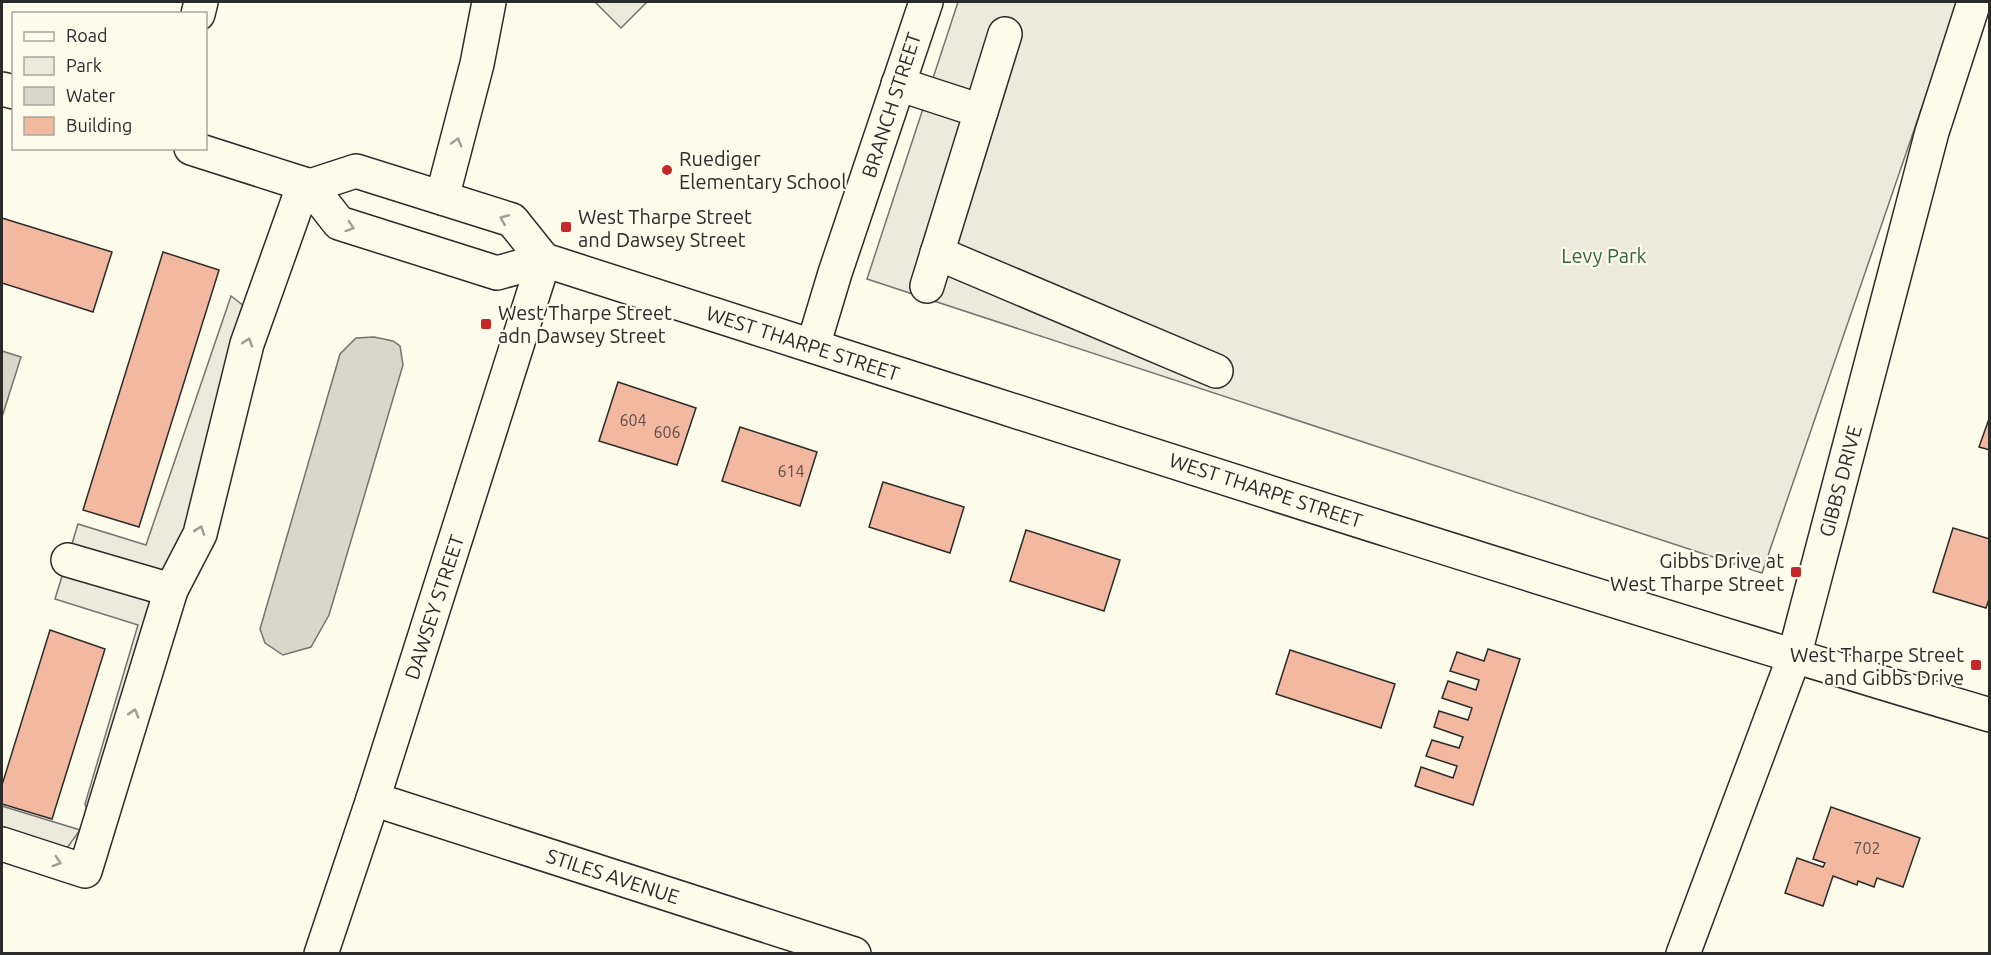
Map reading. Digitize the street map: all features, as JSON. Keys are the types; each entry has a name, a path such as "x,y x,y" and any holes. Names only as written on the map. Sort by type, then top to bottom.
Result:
{"street":[{"path":"442,198 477,64 489,2"},
{"name":"BRANCH STREET","path":"813,346 829,291 926,2"},
{"name":"GIBBS DRIVE","path":"1683,954 1794,657 1932,132 1974,2"},
{"path":"927,286 1005,34"},
{"path":"898,84 981,111"},
{"path":"197,150 307,185 339,223 497,273 544,260 512,220 356,171 307,185"},
{"path":"2,844 86,871 171,590 200,534 247,344 307,185"},
{"path":"937,253 1216,371"},
{"name":"WEST THARPE STREET","path":"544,260 1794,657 1989,715"},
{"name":"DAWSEY STREET","path":"321,954 373,799 544,260"},
{"path":"68,560 171,590"},
{"name":"STILES AVENUE","path":"373,799 854,954"}],"green space":[{"path":"595,2 647,2 621,28"},
{"name":"Levy Park","path":"958,2 1958,2 1762,573 867,279"}],"shaded area":[{"path":"231,296 257,316 96,838 85,804 138,625 55,599 78,524 146,545"},
{"path":"2,806 80,830 57,862 2,844"}],"water":[{"path":"374,337 393,341 400,346 403,365 329,615 311,647 283,655 265,643 260,629 340,354 356,338"},
{"path":"2,351 21,357 2,417"}],"building":[{"path":"2,218 112,252 93,312 2,283"},
{"path":"163,252 219,270 139,527 83,510"},
{"path":"618,382 696,408 677,465 599,441"},
{"path":"1990,416 1990,450 1979,447"},
{"path":"740,427 817,452 800,506 722,481"},
{"path":"883,482 964,507 950,553 869,527"},
{"path":"1953,528 1990,539 1990,596 1986,608 1933,592"},
{"path":"1026,530 1120,560 1104,611 1010,581"},
{"path":"50,630 105,649 52,819 2,804 2,785"},
{"path":"1488,649 1520,659 1473,805 1415,786 1421,767 1453,778 1457,766 1426,756 1432,740 1459,748 1463,737 1434,727 1439,711 1468,720 1472,708 1442,698 1448,681 1476,690 1479,680 1450,671 1457,652 1484,661"},
{"path":"1290,650 1395,684 1381,728 1276,694"},
{"path":"1831,807 1920,838 1903,887 1877,878 1874,887 1858,881 1857,885 1833,876 1823,906 1785,893 1797,858 1823,867 1825,863 1813,859"}],"place":[{"name":"Ruediger Elementary School","path":"667,170"},
{"name":"West Tharpe Street and Dawsey Street","path":"566,227"},
{"name":"West Tharpe Street adn Dawsey Street","path":"486,324"},
{"name":"Gibbs Drive at West Tharpe Street","path":"1796,572"},
{"name":"West Tharpe Street and Gibbs Drive","path":"1976,665"}]}
